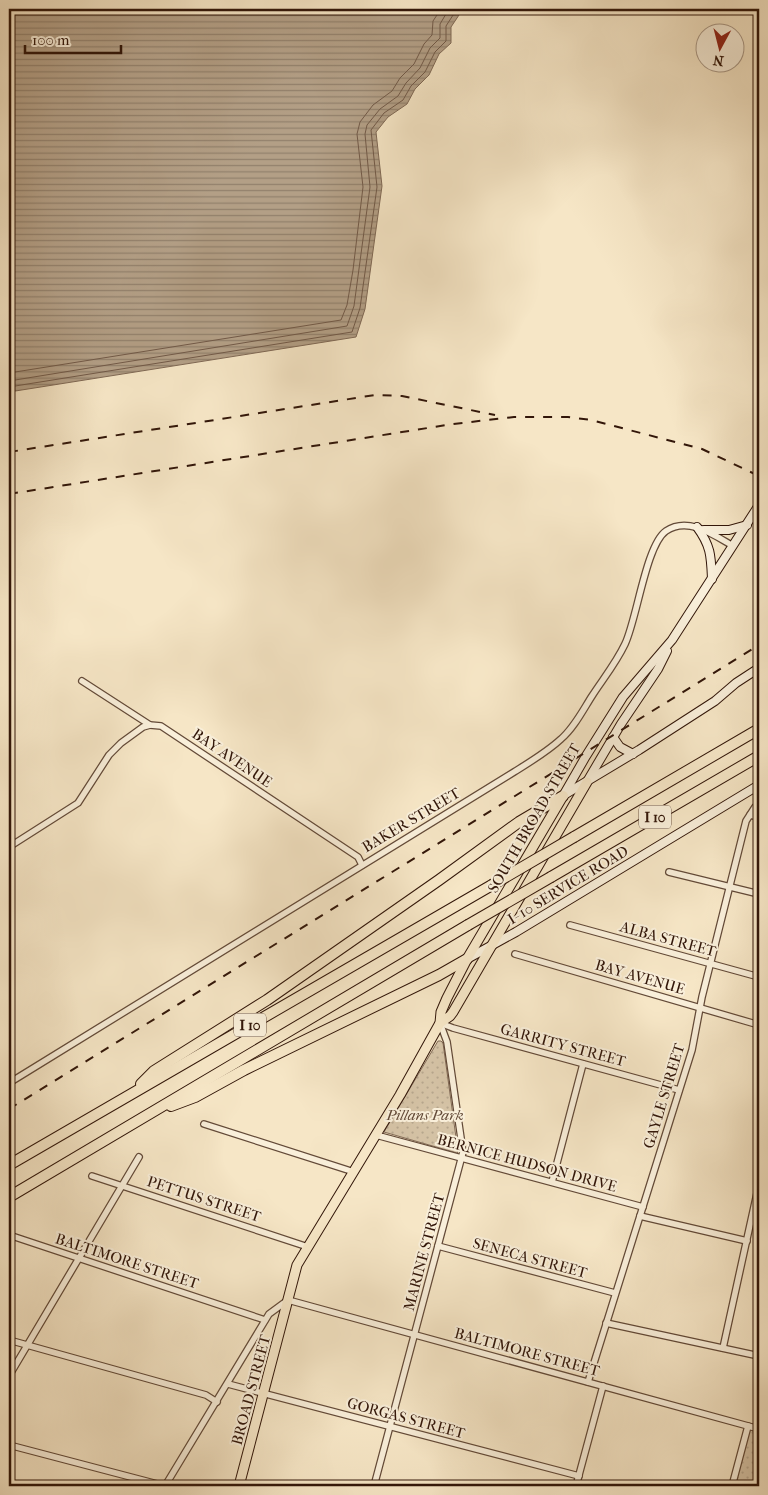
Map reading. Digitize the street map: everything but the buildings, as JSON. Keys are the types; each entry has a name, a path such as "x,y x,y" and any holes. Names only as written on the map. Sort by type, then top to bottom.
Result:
{"highway":[{"name":"I 10","path":"9,1165 759,729"},
{"name":"I 10","path":"9,1197 468,925 759,756"},
{"path":"130,1095 154,1070 267,1000 519,822 563,796"},
{"path":"142,1117 195,1097 244,1070 467,959"}],"main road":[{"name":"SOUTH BROAD STREET","path":"440,1022 453,1012 587,782"},
{"name":"SOUTH BROAD STREET","path":"288,1300 296,1265 376,1135 440,1022 441,1012 447,998 467,959 563,796"},
{"name":"BROAD STREET","path":"240,1486 288,1300"}],"street":[{"name":"SOUTH BROAD STREET","path":"563,796 623,697 672,640 759,505"},
{"name":"BAKER STREET","path":"9,1083 514,772 562,739 625,644 648,565 659,538 666,531 674,527 684,525 701,528"},
{"path":"701,528 729,530 747,525"},
{"path":"701,528 733,546"},
{"path":"701,528 710,549 712,579"},
{"name":"SOUTH BROAD STREET","path":"587,782 613,737 658,670 672,640"},
{"path":"563,796 715,701 736,683 759,668"},
{"name":"BAY AVENUE","path":"82,681 150,725 161,726 358,857 362,865"},
{"path":"9,847 78,803 109,756 121,743 143,727 150,725"},
{"path":"613,737 620,747 633,754"},
{"name":"I- 10 SERVICE ROAD","path":"467,959 532,923 759,785"},
{"path":"759,804 750,814 759,817"},
{"name":"GAYLE STREET","path":"588,1382 692,1050 710,963 746,821 750,814"},
{"path":"669,872 759,894"},
{"name":"ALBA STREET","path":"570,925 759,977"},
{"name":"BAY AVENUE","path":"515,954 759,1025"},
{"name":"GARRITY STREET","path":"440,1022 453,1028 679,1090"},
{"name":"MARINE STREET","path":"374,1486 463,1152 447,1042 440,1022"},
{"path":"552,1182 583,1064"},
{"path":"204,1124 354,1172"},
{"name":"BERNICE HUDSON DRIVE","path":"376,1135 643,1207"},
{"path":"9,1376 139,1157"},
{"name":"PETTUS STREET","path":"92,1176 308,1247"},
{"path":"724,1348 759,1184"},
{"path":"640,1216 747,1241"},
{"name":"BALTIMORE STREET","path":"9,1235 266,1320"},
{"name":"SENECA STREET","path":"438,1246 615,1293"},
{"path":"9,1445 165,1486 269,1314 288,1300"},
{"name":"BALTIMORE STREET","path":"288,1300 759,1429"},
{"path":"606,1323 759,1356"},
{"path":"9,1340 206,1395 217,1402"},
{"name":"GORGAS STREET","path":"228,1384 579,1476"},
{"path":"576,1486 603,1386"},
{"path":"732,1486 748,1426"}],"green space":[{"name":"Pillans Park","path":"438,1041 443,1043 457,1153 384,1132"},
{"path":"749,1428 759,1431 759,1486 734,1486"}],"water":[{"path":"9,9 463,9 451,27 451,43 439,54 429,75 415,89 407,104 388,117 376,132 382,186 365,309 356,337 9,392"}],"railway":[{"path":"9,452 375,395 402,396 495,415"},
{"path":"9,494 453,424 514,417 568,417 591,420 702,449 759,476"},
{"path":"9,1109 759,645"}]}
